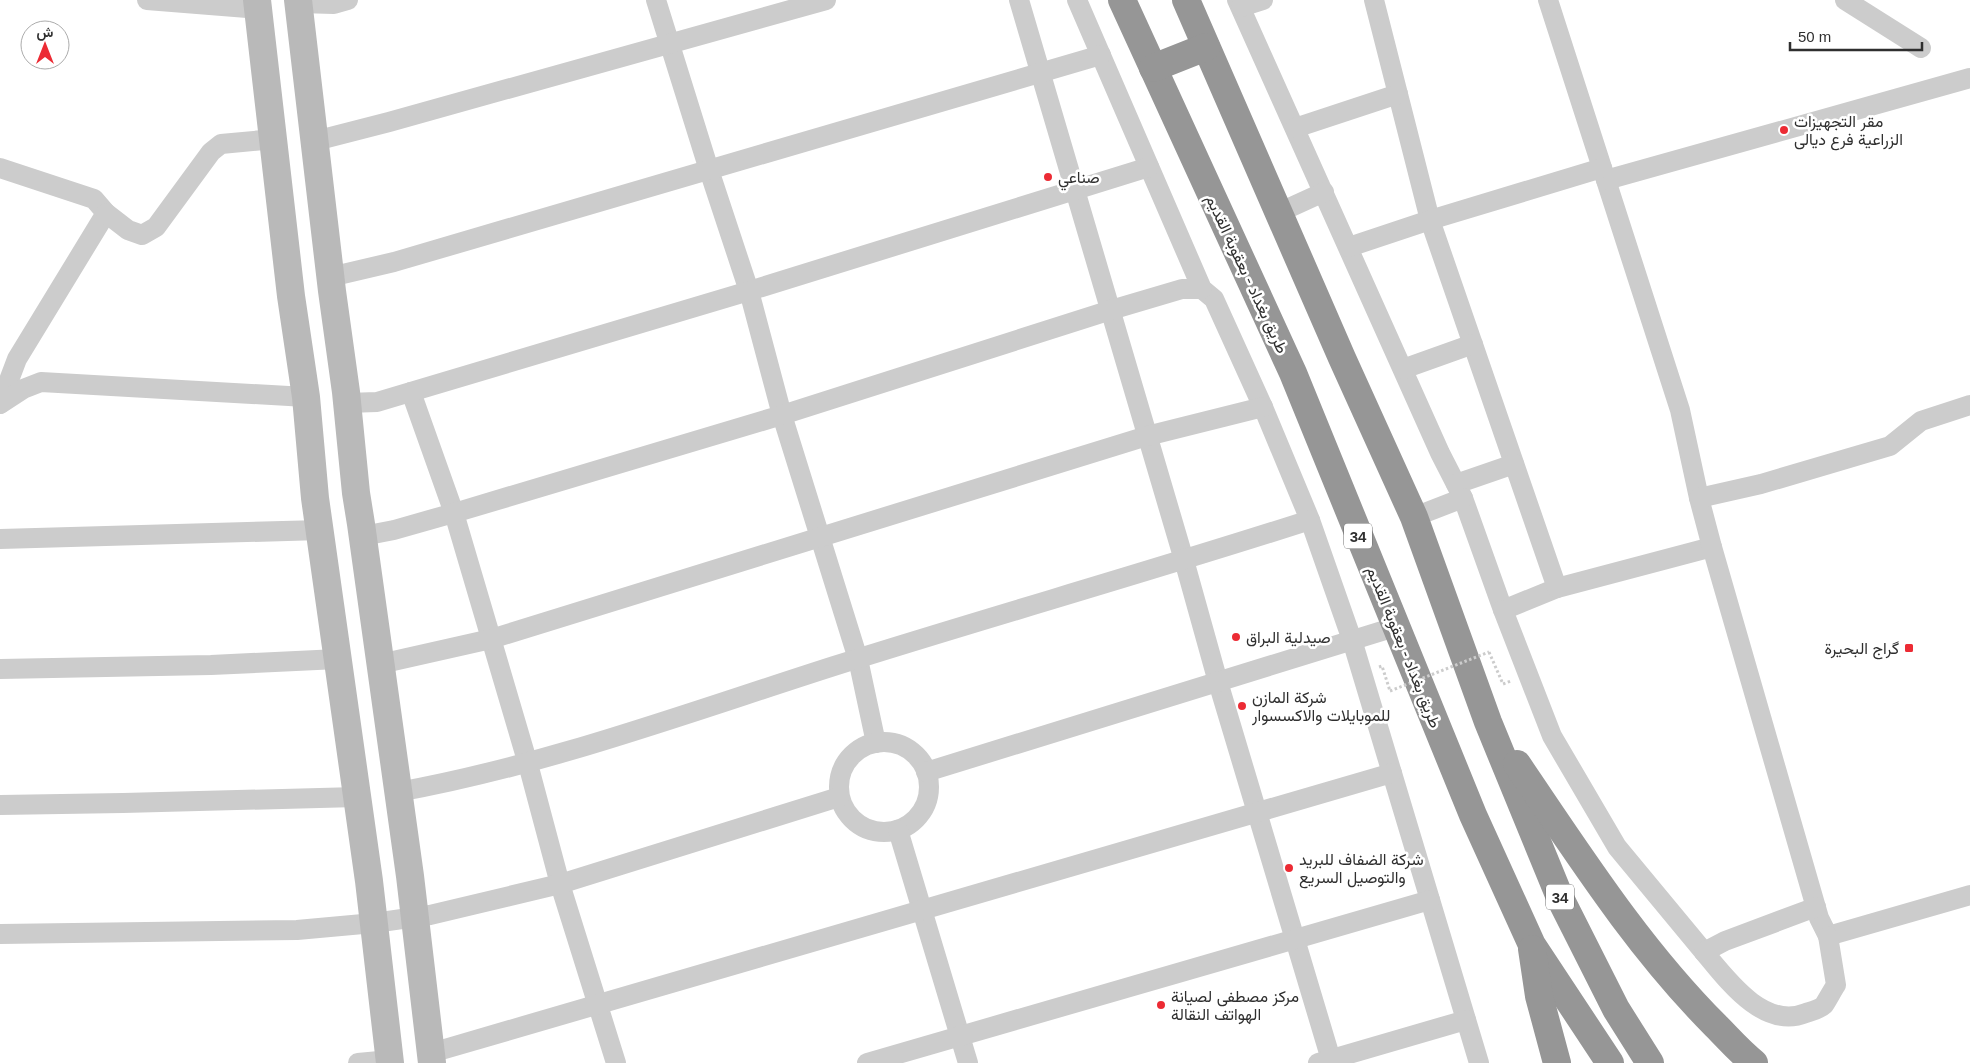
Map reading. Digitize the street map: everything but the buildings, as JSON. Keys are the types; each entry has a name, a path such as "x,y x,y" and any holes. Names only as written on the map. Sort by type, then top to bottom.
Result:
{"highway":[{"name":"طريق بغداد - بعقوبة القديم","path":"1122,0 1293,373 1473,815 1532,945 1610,1063"},
{"name":"34","path":"1186,0 1278,213 1414,517 1488,722 1561,900 1616,1009 1650,1063"},
{"path":"1153,68 1206,47"},
{"path":"1488,722 1603,889 1647,948 1695,1005 1754,1063"},
{"path":"1532,945 1539,996 1557,1063"}],"street":[{"path":"147,0 257,4 291,296 306,396 315,498 321,530 374,923 390,1062 358,1063"},
{"path":"348,0 334,4 299,2 330,277 348,403 356,493 415,917 431,1058 598,1004 1392,773"},
{"path":"656,0 708,170 749,291 782,414 858,659 876,743"},
{"path":"316,141 826,0"},
{"path":"1019,0 1148,436 1218,682 1296,939 1327,1062 1466,1020"},
{"path":"1077,0 1202,290 1214,299 1263,406 1310,520 1352,640 1479,1063"},
{"path":"1263,0 1239,4 1440,453 1460,491 1503,610 1552,736 1617,847 1729,983 1758,1006 1776,1015 1794,1018 1822,1006 1836,985 1828,936 1819,918 1712,548 1680,410 1548,0"},
{"path":"1374,0 1430,220 1557,588"},
{"path":"1845,0 1921,48"},
{"path":"330,277 394,262 1101,55"},
{"path":"1349,247 1430,220 1970,78"},
{"path":"1295,128 1398,94"},
{"path":"0,168 94,199 106,212 128,230 142,235 156,227 211,152 221,144 274,139"},
{"path":"348,403 377,402 749,291 1149,166"},
{"path":"1278,213 1324,192"},
{"path":"0,404 17,359 106,212"},
{"path":"363,536 394,530 454,513 782,414 1110,310 1182,289 1202,290"},
{"path":"1403,369 1473,344"},
{"path":"0,404 23,388 41,382 306,396"},
{"path":"410,392 454,513 528,764 560,884 616,1063"},
{"path":"1699,498 1761,484 1890,446 1921,421 1970,405"},
{"path":"380,664 491,639 1148,436 1263,406"},
{"path":"1414,517 1514,464"},
{"path":"398,792 528,764 858,659 1310,520"},
{"path":"0,539 321,530"},
{"path":"1503,610 1557,588 1712,548"},
{"path":"926,772 1395,627"},
{"path":"0,669 338,659"},
{"path":"888,742 900,745 912,752 926,772 929,783 928,796 924,807 918,817 909,825 898,830 886,832 873,831 861,826 851,818 839,797 839,782 842,768 850,756 862,747 888,742"},
{"path":"0,804 357,797"},
{"path":"0,934 297,930 415,917 560,884 839,797"},
{"path":"898,830 968,1063"},
{"path":"1828,936 1970,895"},
{"path":"867,1063 1430,900"},
{"path":"1704,952 1724,941 1816,907"}],"path":[{"path":"1382,666 1390,691 1489,652 1503,684"}],"place":[{"name":"مقر التجهيزات الزراعية فرع ديالى","path":"1784,130"},
{"name":"صناعي","path":"1048,177"},
{"name":"صيدلية البراق","path":"1236,637"},
{"name":"گراج البحيرة","path":"1909,648"},
{"name":"شركة المازن للموبايلات والاكسسوار","path":"1242,706"},
{"name":"شركة الضفاف للبريد والتوصيل السريع","path":"1289,868"},
{"name":"مركز مصطفى لصيانة الهواتف النقالة","path":"1161,1005"}]}
